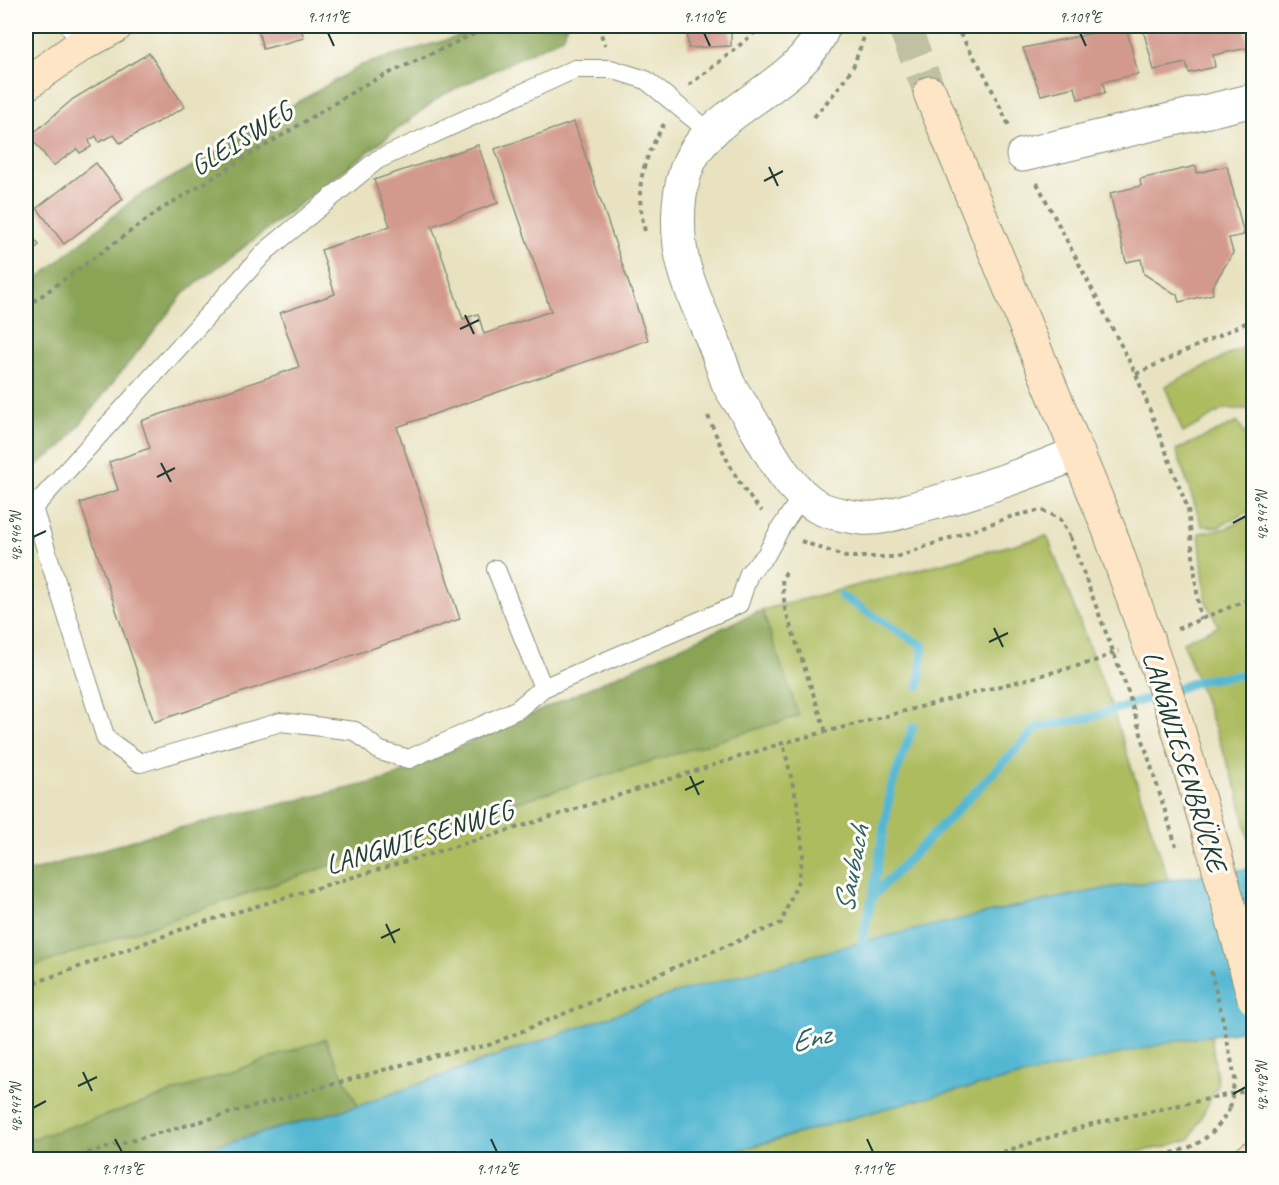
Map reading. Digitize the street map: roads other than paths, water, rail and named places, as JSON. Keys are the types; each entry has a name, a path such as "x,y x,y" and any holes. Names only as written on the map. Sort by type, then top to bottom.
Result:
{"main road":[{"path":"26,84 75,35 116,26"},
{"name":"LANGWIESENBRÜCKE","path":"930,93 1108,527 1174,716 1254,998"}],"street":[{"path":"824,26 819,39 804,60 711,133 697,148 681,184 678,211 680,248 693,293 729,384 783,471 803,495 819,508 852,516 863,518 892,515 995,484 1078,453"},
{"path":"1023,155 1254,100"}],"lane":[{"path":"711,133 646,80 611,69 575,69 376,160 266,251 33,508 106,739 140,763 281,722 355,731 380,751 410,759 518,709 543,688 739,604 748,573 766,555 803,495"},
{"path":"496,569 543,688"}],"water":[{"name":"Enz","path":"1253,868 1253,1029 1181,1040 912,1101 707,1159 166,1160 358,1106 675,993 862,942 1108,888"}],"waterway":[{"name":"Saubach","path":"841,596 923,646 919,686"},
{"path":"872,897 1038,727 1093,717 1202,680 1254,675"},
{"name":"Saubach","path":"862,952 891,788 913,727"}],"tunnel":[{"path":"904,26 930,93"}]}
